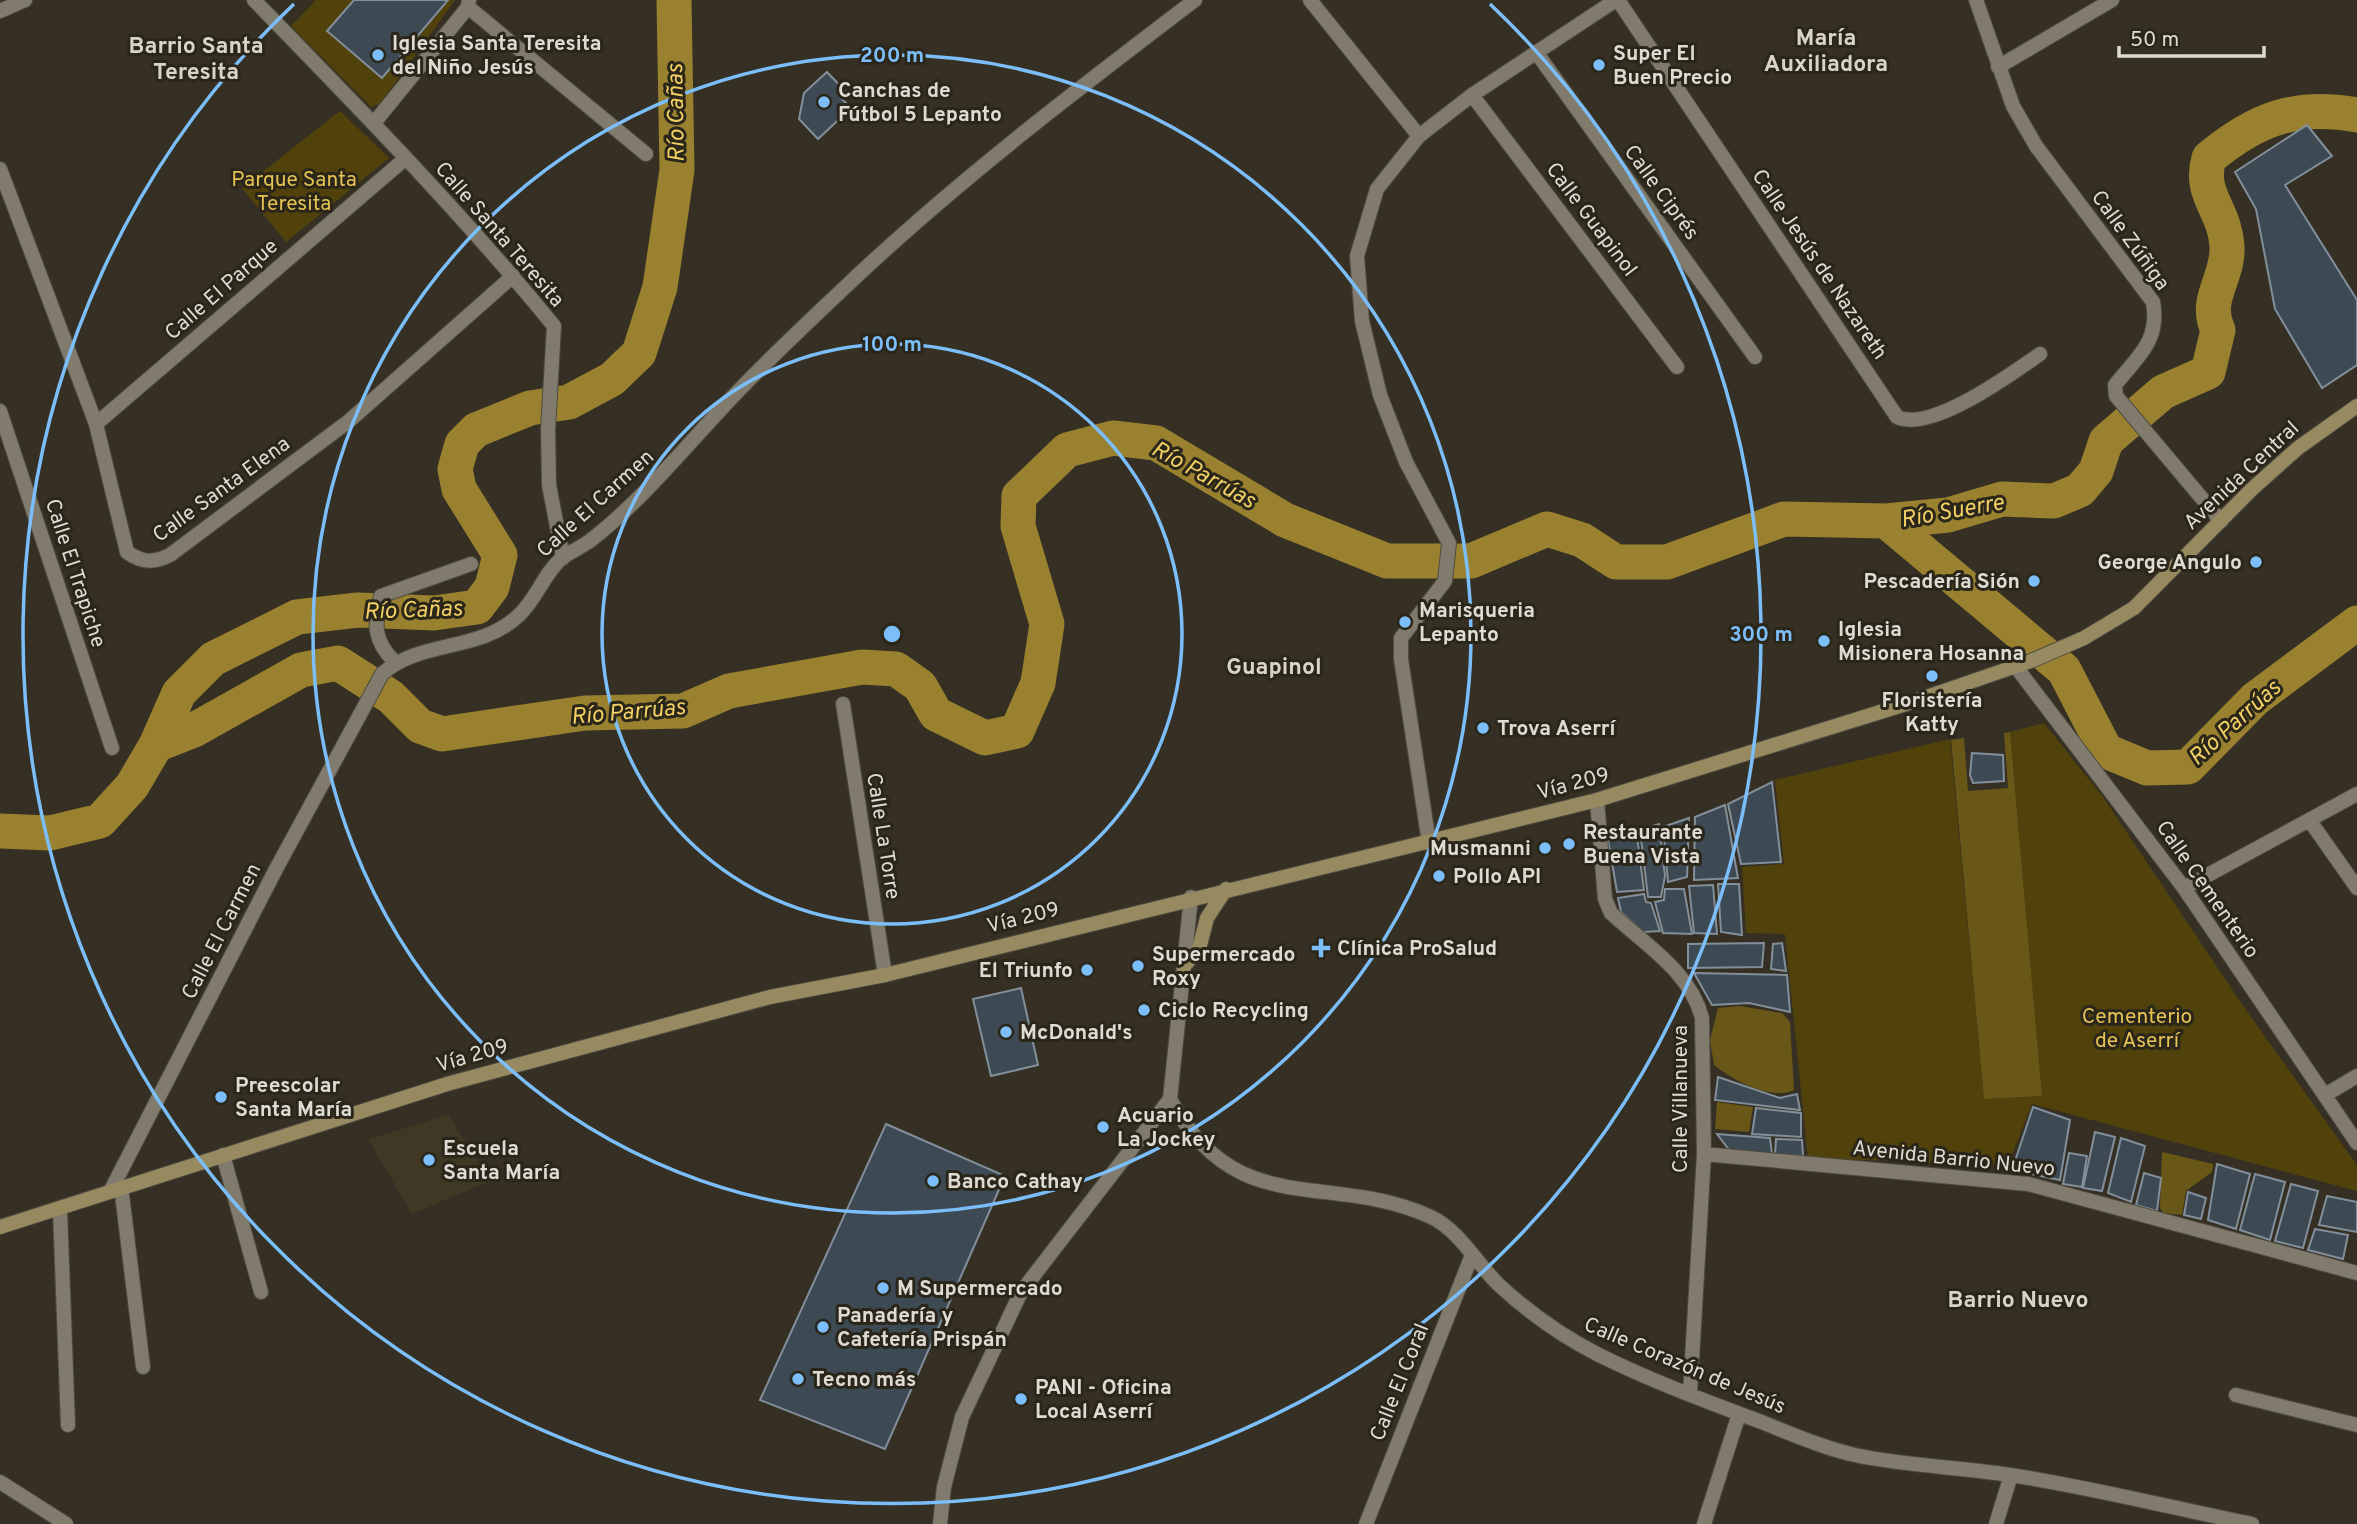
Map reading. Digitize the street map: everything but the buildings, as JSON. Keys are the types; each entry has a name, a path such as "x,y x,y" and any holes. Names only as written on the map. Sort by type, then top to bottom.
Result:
{"main road":[{"name":"Avenida Central","path":"2056,651 2134,608 2298,448 2357,406"},
{"name":"Vía 209","path":"0,1227 60,1210 116,1188 446,1084 770,997 885,975 1191,897 1429,843 1597,800 2016,667 2056,651"},
{"path":"1184,966 1199,949 1207,918 1227,889"}],"street":[{"path":"0,11 25,0"},
{"name":"Calle Santa Teresita","path":"254,0 374,123 513,276 554,326 554,367 548,430 549,485 563,558"},
{"name":"Calle El Carmen","path":"116,1188 276,869 382,674 395,662 487,636 516,619 531,603 541,581 563,558 590,541 646,490 726,403 914,225 1096,76 1195,0"},
{"path":"1310,0 1419,136"},
{"path":"1429,843 1401,659 1401,638 1446,581 1449,543 1406,462 1380,395 1362,321 1357,256 1377,189 1419,136 1472,95 1617,0"},
{"name":"Calle Jesús de Nazareth","path":"1617,0 1897,417 1906,421 1918,420 1953,407 1994,386 2040,354"},
{"name":"Calle Zúñiga","path":"1976,0 2013,106 2036,146 2153,302 2157,322 2149,343 2115,385 2116,396 2124,409 2221,521"},
{"path":"1998,67 2112,0"},
{"path":"374,123 468,4 646,154"},
{"name":"Calle Ciprés","path":"1536,52 1755,357"},
{"name":"Calle Guapinol","path":"1472,95 1677,367"},
{"name":"Calle El Parque","path":"96,424 405,158"},
{"name":"Calle Santa Elena","path":"0,169 96,424 127,552 144,561 162,559 349,421 513,276"},
{"name":"Calle El Trapiche","path":"0,411 112,748"},
{"path":"395,662 380,648 374,625 381,596 471,564"},
{"name":"Calle Cementerio","path":"2016,667 2185,888 2357,1143"},
{"name":"Calle La Torre","path":"843,704 885,975"},
{"path":"2185,888 2357,794"},
{"name":"Calle Villanueva","path":"1597,800 1605,899 1611,913 1666,961 1697,998 1702,1018 1704,1154 1690,1394"},
{"path":"2309,821 2357,888"},
{"path":"940,1524 944,1487 962,1417 1021,1292 1170,1099 1191,897"},
{"path":"2325,1095 2357,1076"},
{"name":"Calle Corazón de Jesús","path":"1170,1099 1185,1127 1222,1163 1263,1181 1297,1190 1394,1205 1435,1219 1525,1308 1562,1334 1598,1354 1739,1414 1853,1455 2011,1475 2252,1524"},
{"name":"Avenida Barrio Nuevo","path":"1704,1154 2028,1184 2357,1273"},
{"path":"223,1155 261,1292"},
{"path":"116,1188 142,1367"},
{"path":"60,1210 68,1425"},
{"name":"Calle El Coral","path":"1366,1524 1472,1255"},
{"path":"2236,1395 2357,1425"},
{"path":"1704,1524 1739,1414"},
{"path":"1996,1524 2011,1475"},
{"path":"0,1482 66,1524"}],"shaded area":[{"path":"2010,732 2042,1096 1984,1099 1951,740 1964,738 1968,791 2008,788 2004,733"},
{"path":"1740,1006 1782,1013 1790,1022 1794,1090 1785,1093 1764,1091 1731,1077 1714,1065 1710,1040 1718,1008"},
{"path":"1717,1102 1753,1107 1749,1132 1715,1129"},
{"name":"Escuela Santa María","path":"448,1115 490,1181 412,1214 368,1139"},
{"path":"2162,1152 2213,1164 2212,1172 2186,1191 2182,1215 2163,1213 2160,1208"}],"green space":[{"path":"316,0 354,0 327,31 382,77 448,0 455,0 380,104 371,107 291,26"},
{"name":"Parque Santa Teresita","path":"340,111 389,158 286,242 242,188"},
{"name":"Cementerio de Aserrí","path":"2044,723 2103,797 2246,1010 2357,1165 2357,1191 2032,1104 2008,1165 1808,1158 1785,934 1746,933 1742,867 1784,864 1775,780 1950,739 1984,1099 2042,1096 2010,732"}],"waterway":[{"name":"Río Cañas","path":"0,831 50,833 100,821 132,786 156,745 179,693 213,659 297,617 358,610 434,613 477,607 492,587 500,555 459,489 455,469 462,444 476,430 530,408 569,402 612,379 639,353 660,287 677,170 674,0"},
{"name":"Río Suerre","path":"1886,521 1948,515 2002,499 2054,501 2080,490 2096,471 2106,441 2163,392 2208,372 2218,330 2213,308 2227,258 2225,233 2207,182 2209,158 2243,133 2277,118 2314,112 2357,115"},
{"name":"Río Parrúas","path":"156,745 194,730 301,670 338,663 391,697 420,726 442,734 585,713 683,711 729,691 862,667 896,669 920,686 936,714 985,738 1017,731 1038,683 1047,624 1018,526 1019,496 1067,450 1113,438 1156,443 1285,520 1387,561 1471,561 1547,529 1582,540 1616,562 1667,562 1784,519 1886,521 2064,670 2106,751 2147,768 2188,767 2255,699 2357,623"}],"place":[{"name":"Iglesia Santa Teresita del Niño Jesús","path":"378,55"},
{"name":"Super El Buen Precio","path":"1599,65"},
{"name":"Canchas de Fútbol 5 Lepanto","path":"824,102"},
{"name":"George Angulo","path":"2256,562"},
{"name":"Pescadería Sión","path":"2034,581"},
{"name":"Marisqueria Lepanto","path":"1405,622"},
{"name":"Iglesia Misionera Hosanna","path":"1824,641"},
{"name":"Floristería Katty","path":"1932,676"},
{"name":"Trova Aserrí","path":"1483,728"},
{"name":"Restaurante Buena Vista","path":"1569,844"},
{"name":"Musmanni","path":"1545,848"},
{"name":"Pollo API","path":"1439,876"},
{"name":"Clínica ProSalud","path":"1321,948"},
{"name":"Supermercado Roxy","path":"1138,966"},
{"name":"El Triunfo","path":"1087,970"},
{"name":"Ciclo Recycling","path":"1144,1010"},
{"name":"McDonald's","path":"1006,1032"},
{"name":"Preescolar Santa María","path":"221,1097"},
{"name":"Acuario La Jockey","path":"1103,1127"},
{"name":"Escuela Santa María","path":"429,1160"},
{"name":"Banco Cathay","path":"933,1181"},
{"name":"M Supermercado","path":"883,1288"},
{"name":"Panadería y Cafetería Prispán","path":"823,1327"},
{"name":"Tecno más","path":"798,1379"},
{"name":"PANI - Oficina Local Aserrí","path":"1021,1399"}],"district":[{"name":"María Auxiliadora","path":"1826,50"},
{"name":"Barrio Santa Teresita","path":"196,58"},
{"name":"Guapinol","path":"1274,666"},
{"name":"Barrio Nuevo","path":"2018,1299"}]}
